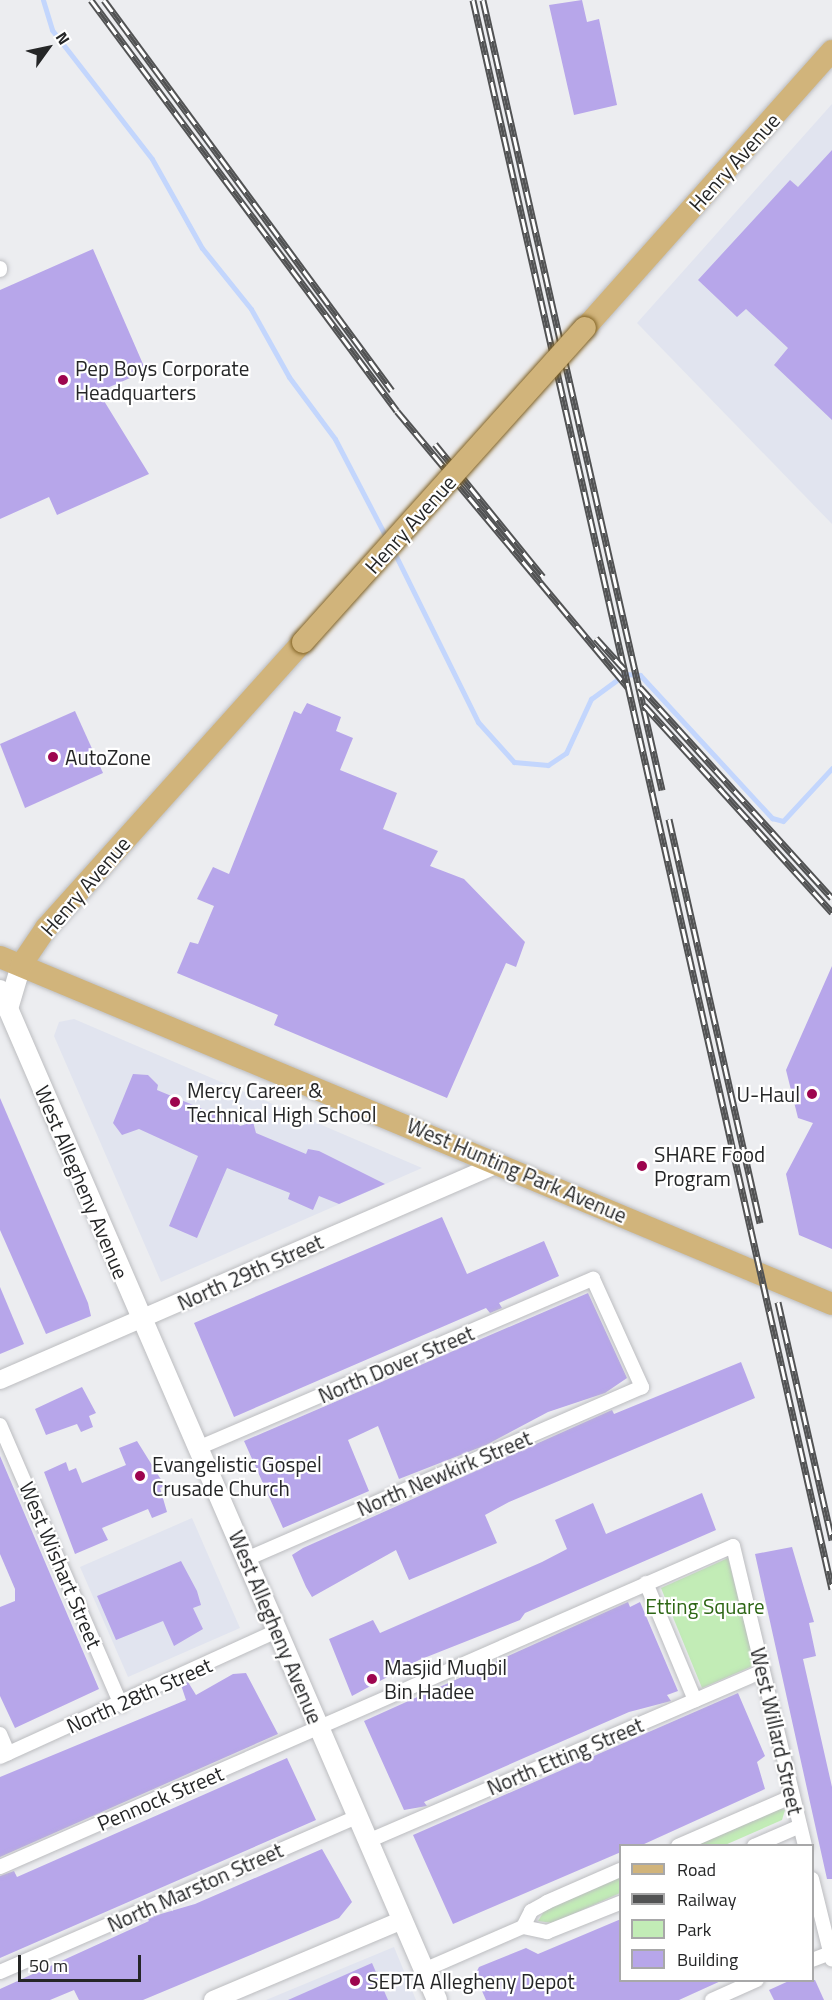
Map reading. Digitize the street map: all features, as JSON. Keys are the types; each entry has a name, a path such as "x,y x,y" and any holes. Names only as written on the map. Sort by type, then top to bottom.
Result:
{"main road":[{"name":"Henry Avenue","path":"4,1011 10,961 46,928 804,85 832,51"},
{"path":"804,85 832,75"},
{"name":"West Hunting Park Avenue","path":"10,961 500,1163 832,1304"},
{"name":"West Allegheny Avenue","path":"0,990 4,1011 142,1318 437,2000"}],"street":[{"name":"North 29th Street","path":"0,1380 500,1163"},
{"name":"North Dover Street","path":"198,1448 593,1279 642,1387"},
{"name":"North Newkirk Street","path":"246,1559 642,1387"},
{"name":"West Wishart Street","path":"0,1425 121,1705"},
{"name":"West Willard Street","path":"646,1582 733,1546 805,1844"},
{"path":"320,1730 646,1582 695,1700"},
{"name":"North 28th Street","path":"4,1755 121,1705 277,1631"},
{"name":"North Etting Street","path":"368,1841 763,1671"},
{"name":"Pennock Street","path":"0,1867 320,1730"},
{"path":"0,1734 4,1755"},
{"path":"680,1844 793,1796"},
{"name":"North Marston Street","path":"0,1972 357,1816"},
{"path":"756,1844 800,1826"},
{"path":"523,1927 531,1911 619,1871"},
{"path":"814,1883 831,1957 814,1960"},
{"path":"424,1971 523,1927 547,1932 619,1904"},
{"path":"213,2000 402,1920"},
{"path":"712,2000 752,1982"}],"shaded area":[{"path":"832,104 832,524 637,323"},
{"name":"Mercy Career & Technical High School","path":"74,1019 422,1168 161,1282 54,1036 59,1022"},
{"path":"192,1518 240,1628 128,1677 80,1567"},
{"name":"SEPTA Allegheny Depot","path":"394,1947 416,2000 266,2000"}],"green space":[{"name":"Etting Square","path":"728,1558 755,1665 702,1688 661,1588"},
{"path":"775,1807 785,1810 782,1820 727,1844 693,1844"},
{"path":"619,1876 619,1893 553,1923 538,1921 546,1908"}],"building":[{"path":"582,0 587,22 599,19 617,105 574,115 549,5"},
{"path":"832,150 832,420 774,365 788,348 746,309 737,317 698,280 790,180 798,187"},
{"name":"Pep Boys Corporate Headquarters","path":"93,249 146,371 105,389 108,394 101,396 149,474 57,515 49,497 0,519 0,290"},
{"path":"307,703 341,717 336,731 353,738 340,770 397,793 383,829 438,851 430,866 464,879 525,942 516,967 506,963 447,1098 274,1025 278,1015 177,973 190,942 198,944 214,906 197,899 213,867 229,874 294,711 301,714"},
{"path":"75,711 103,773 25,808 0,744"},
{"name":"U-Haul","path":"832,966 832,1249 799,1235 786,1174 813,1123 798,1118 786,1070"},
{"path":"133,1074 148,1075 158,1085 157,1090 210,1112 219,1107 240,1126 253,1122 256,1133 306,1154 308,1149 319,1151 385,1184 339,1204 319,1196 313,1210 288,1199 290,1193 227,1168 197,1238 169,1226 198,1156 139,1129 122,1135 113,1123"},
{"path":"0,1098 88,1303 91,1316 46,1334 0,1230"},
{"path":"442,1217 467,1274 544,1241 559,1276 499,1303 502,1308 490,1313 486,1308 234,1417 194,1323"},
{"path":"0,1287 24,1344 0,1354"},
{"path":"588,1293 627,1378 605,1393 548,1412 486,1445 399,1479 378,1426 348,1440 369,1491 283,1528 244,1441"},
{"path":"741,1362 755,1398 509,1502 485,1515 497,1543 409,1580 396,1550 312,1597 306,1587 292,1555 303,1548 612,1410 614,1414"},
{"path":"82,1387 96,1413 89,1416 93,1427 81,1432 77,1424 46,1435 35,1409"},
{"path":"137,1441 165,1486 160,1488 167,1512 152,1518 148,1509 102,1528 108,1540 75,1554 44,1472 66,1462 69,1471 76,1468 82,1483 126,1465 119,1448"},
{"path":"0,1456 99,1689 15,1728 0,1696 0,1607 15,1601 15,1589 0,1554"},
{"path":"702,1493 716,1530 525,1613 520,1620 419,1660 352,1696 329,1639 373,1620 380,1633 542,1562 567,1549 555,1520 593,1503 606,1534"},
{"path":"792,1547 814,1622 809,1623 816,1656 803,1659 832,1787 832,1879 827,1879 755,1554"},
{"path":"181,1561 197,1591 201,1605 193,1608 203,1629 174,1646 163,1621 116,1640 97,1596"},
{"path":"628,1602 630,1607 640,1602 678,1691 667,1695 671,1701 629,1712 424,1802 427,1806 404,1810 364,1721"},
{"path":"246,1673 278,1734 0,1857 0,1777 186,1700 181,1685 188,1682 196,1695 233,1674"},
{"path":"738,1693 765,1756 757,1762 765,1789 644,1844 619,1844 619,1853 453,1924 413,1835"},
{"path":"287,1758 316,1820 0,1958 0,1876 14,1871 17,1877"},
{"path":"322,1849 352,1902 339,1918 143,2000 79,2000 74,1990 50,2000 0,2000 0,1989 149,1921 147,1918 195,1904"},
{"path":"619,1920 619,1982 719,1982 679,2000 486,2000 475,1975 479,1967 526,1948 538,1954"},
{"name":"SEPTA Allegheny Depot","path":"372,1963 388,2000 288,2000"},
{"path":"815,1980 824,2000 774,2000 769,1990 787,1982 814,1982"}],"waterway":[{"path":"43,0 52,30 152,159 202,248 251,309 289,377 335,439 387,539"},
{"path":"393,550 478,722 514,762 548,765 566,753 591,699 625,674 640,675 772,818 783,821 832,768"}],"railway":[{"path":"91,0 397,411 628,687"},
{"path":"104,0 392,390"},
{"path":"473,0 832,1589"},
{"path":"483,0 662,790"},
{"path":"435,444 543,577"},
{"path":"596,638 624,669"},
{"path":"640,687 832,898"},
{"path":"644,705 832,912"},
{"path":"669,819 760,1223"},
{"path":"778,1302 832,1540"}],"place":[{"name":"Pep Boys Corporate Headquarters","path":"63,380"},
{"name":"AutoZone","path":"53,757"},
{"name":"U-Haul","path":"812,1094"},
{"name":"Mercy Career & Technical High School","path":"175,1102"},
{"name":"SHARE Food Program","path":"642,1166"},
{"name":"Evangelistic Gospel Crusade Church","path":"140,1476"},
{"name":"Masjid Muqbil Bin Hadee","path":"372,1679"},
{"name":"SEPTA Allegheny Depot","path":"355,1981"}]}
